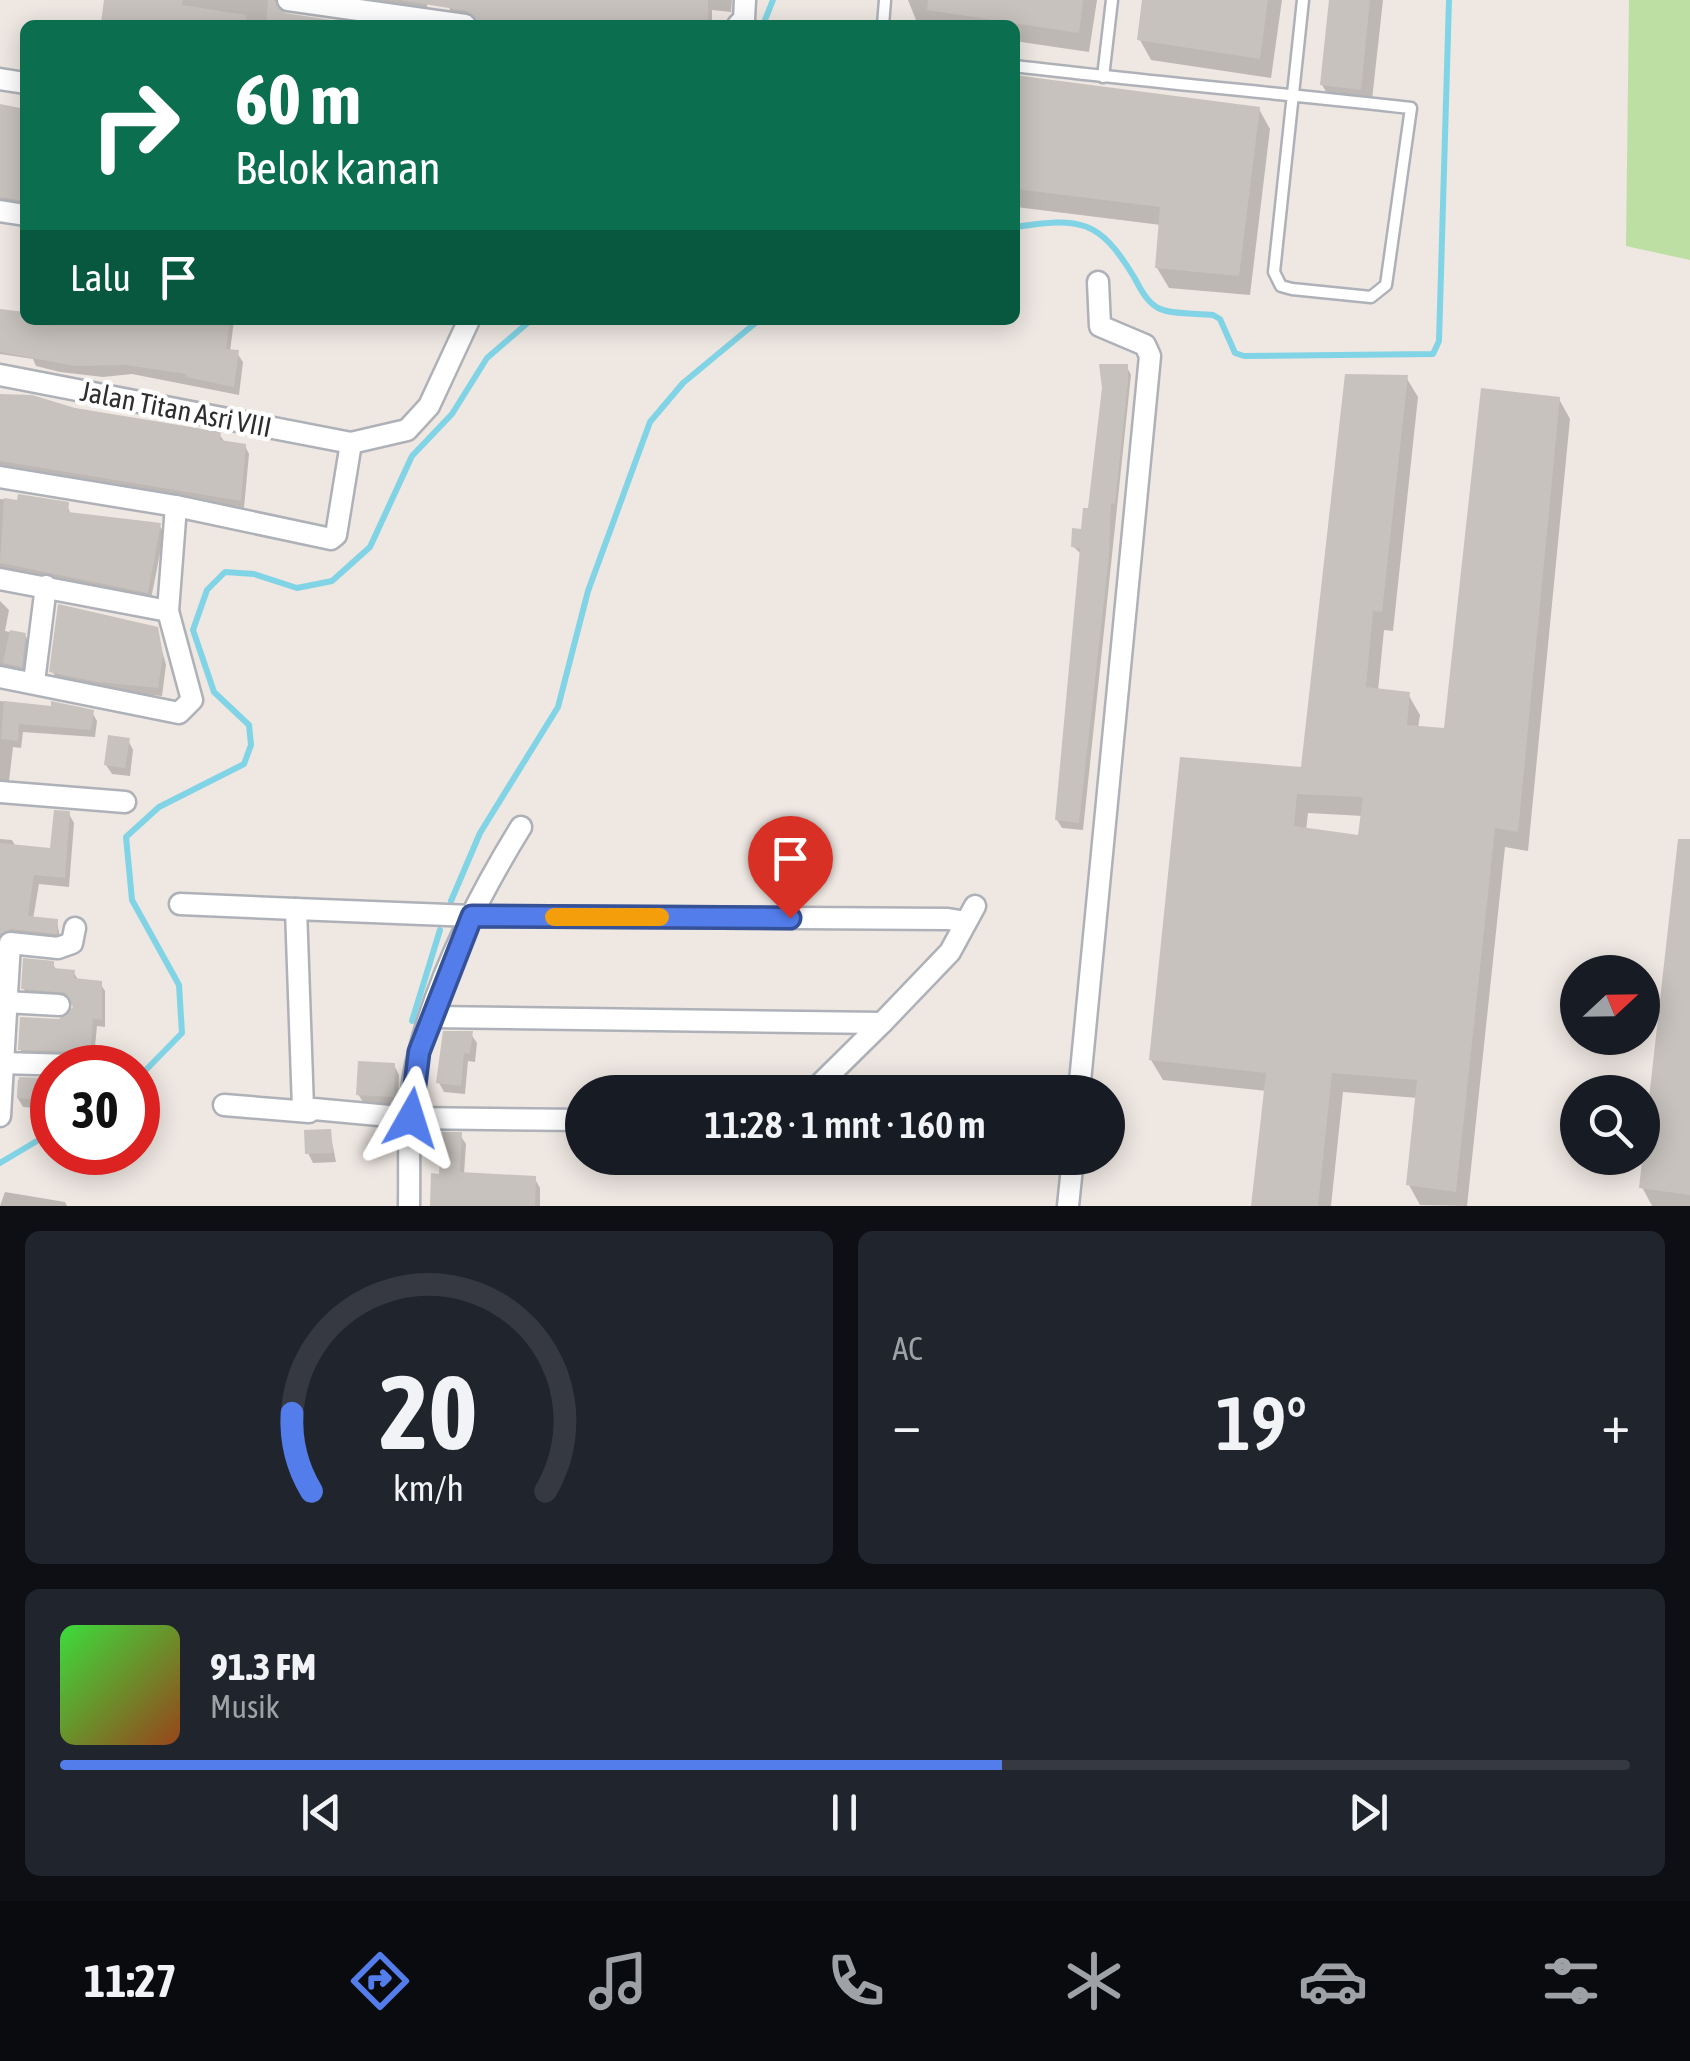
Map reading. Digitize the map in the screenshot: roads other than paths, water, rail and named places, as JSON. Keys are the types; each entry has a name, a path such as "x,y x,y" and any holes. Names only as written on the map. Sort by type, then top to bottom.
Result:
{"street":[{"path":"288,0 430,20"},
{"path":"1081,1075 1150,356 1145,345 1100,326 1098,282"},
{"path":"0,478 176,506 331,540 336,535 352,443 408,430 428,406 467,325"},
{"name":"Jalan Titan Asri VIII","path":"0,375 352,443"},
{"path":"0,678 179,713 188,709 192,700 168,612 176,506"},
{"path":"0,580 168,612"},
{"path":"34,682 46,586"},
{"path":"0,792 124,802"},
{"path":"409,1206 411,1118 419,1052 472,916 521,827"},
{"path":"180,904 472,916 948,918 971,914 950,952 829,1075"},
{"path":"296,908 300,1101 309,1112"},
{"path":"0,1116 5,943 64,948 72,943 75,928"},
{"path":"5,1002 59,1005"},
{"path":"431,1017 882,1023"},
{"path":"2,1062 30,1064"},
{"path":"224,1105 411,1118 565,1120"},
{"path":"1068,1206 1071,1175"}],"lane":[{"path":"1104,77 1112,0"},
{"path":"1020,67 1104,77 1292,95 1411,108 1386,286 1372,297 1292,289 1281,286 1274,272 1292,95 1303,0"}],"waterway":[{"path":"765,20 773,0"},
{"path":"1020,226 1056,222 1086,226 1110,243 1154,305 1170,312 1213,315 1220,319 1235,353 1244,356 1433,354 1439,341 1449,0"},
{"path":"160,1056 182,1033 179,985 132,900 126,837 159,807 244,764 251,745 249,725 214,692 193,630 207,590 225,572 254,574 297,588 332,581 370,547 412,456 452,414 487,358 525,325"},
{"path":"451,901 480,833 558,707 588,591 650,422 683,383 753,325"},
{"path":"412,1021 440,930"},
{"path":"0,1163 30,1145"}]}
